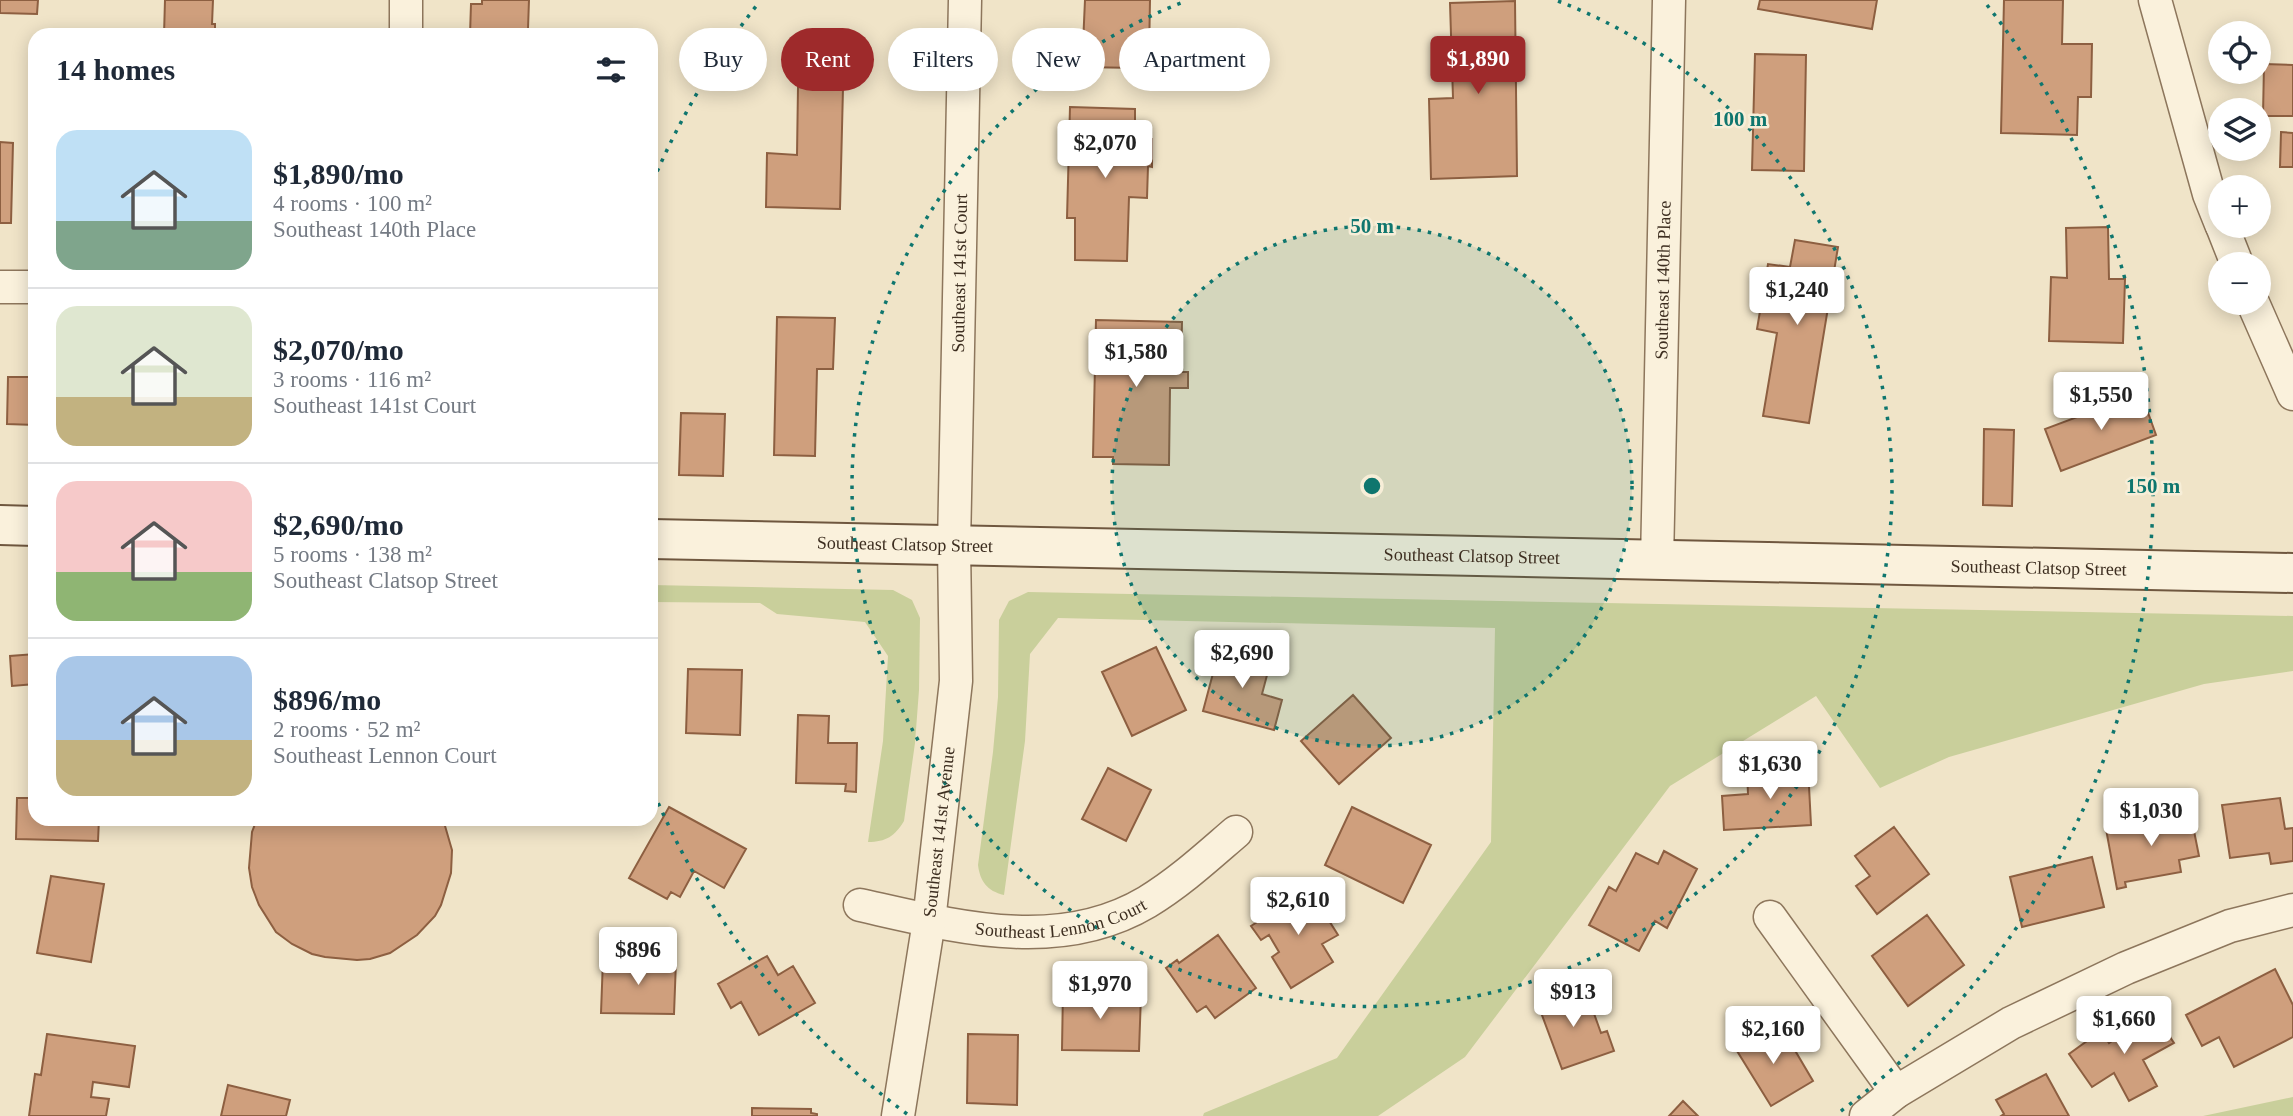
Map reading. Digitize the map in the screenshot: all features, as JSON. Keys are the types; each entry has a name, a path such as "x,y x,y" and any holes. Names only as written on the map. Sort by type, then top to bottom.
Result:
{"street":[{"path":"406,0 406,28"},
{"name":"Southeast 141st Court","path":"954,545 965,0"},
{"name":"Southeast 140th Place","path":"1657,562 1669,0"},
{"path":"2155,0 2208,190"},
{"path":"0,287 28,288"},
{"path":"2258,315 2293,394"},
{"path":"0,525 28,526"},
{"name":"Southeast Clatsop Street","path":"658,539 1657,562 2293,573"},
{"name":"Southeast 141st Avenue","path":"898,1116 929,920 957,681 954,545"},
{"name":"Southeast Lennon Court","path":"860,905 929,920 1008,932 1036,933 1083,928 1146,902 1188,873 1236,832"},
{"path":"1866,1116 1896,1092 2011,1023 2126,968 2230,926 2293,910"},
{"path":"1770,917 1896,1092"}],"green space":[{"path":"658,585 893,590 912,600 920,618 915,743 904,821 889,837 868,842 883,741 888,656 865,622 777,614 760,603 658,602"},
{"path":"1028,592 2293,616 2293,671 2204,684 1949,757 1880,788 1816,696 1670,786 1465,1057 1378,1116 1203,1116 1204,1113 1337,1058 1491,842 1495,628 1058,618 1030,654 1025,741 1004,895 985,884 978,865 998,697 999,620 1009,601"},
{"path":"2293,1097 2293,1116 2203,1116"}],"building":[{"path":"0,0 38,0 37,14 0,13"},
{"path":"165,0 213,0 212,24 215,24 215,28 164,28"},
{"path":"482,0 529,0 528,28 470,28 471,4 482,4"},
{"path":"1085,0 1150,0 1150,28 1119,28 1119,68 1105,67 1105,28 1084,28"},
{"path":"1760,0 1877,0 1872,29 1758,9"},
{"path":"2004,0 2063,0 2062,44 2092,44 2091,97 2078,97 2077,135 2001,133"},
{"path":"1515,1 1517,176 1431,179 1429,99 1453,98 1450,3"},
{"path":"1755,54 1806,55 1804,171 1752,170"},
{"path":"2271,64 2293,65 2293,116 2271,116 2271,98 2263,98 2264,84 2271,84"},
{"path":"798,91 843,91 840,209 766,207 767,153 797,155"},
{"path":"1070,107 1135,109 1135,139 1152,139 1152,167 1148,166 1147,198 1129,197 1127,261 1075,260 1075,218 1067,218"},
{"path":"2281,132 2293,133 2293,167 2280,167"},
{"path":"0,142 13,143 11,223 0,223"},
{"path":"2108,227 2109,279 2125,279 2123,343 2049,341 2051,277 2067,278 2066,228"},
{"path":"1795,240 1838,247 1809,423 1763,416 1777,333 1757,329 1768,264 1790,267"},
{"path":"777,317 835,318 833,369 817,369 815,456 774,455"},
{"path":"1096,320 1182,322 1181,372 1188,372 1188,388 1170,388 1169,465 1113,464 1113,457 1093,457"},
{"path":"8,377 28,377 28,425 7,424"},
{"path":"2141,393 2156,435 2061,471 2045,429"},
{"path":"681,413 725,414 723,476 679,475"},
{"path":"1984,429 2014,430 2012,506 1983,505"},
{"path":"1156,647 1186,710 1132,736 1102,672"},
{"path":"1220,647 1271,660 1262,694 1282,700 1274,730 1203,711"},
{"path":"28,655 28,685 12,686 10,656"},
{"path":"688,669 742,670 740,735 686,733"},
{"path":"1353,695 1391,738 1339,784 1301,741"},
{"path":"798,715 829,716 828,743 857,743 856,792 845,791 846,784 796,783"},
{"path":"1808,767 1811,825 1724,830 1722,796 1748,794 1747,770"},
{"path":"1108,768 1151,790 1126,841 1082,819"},
{"path":"17,798 28,798 28,826 99,826 98,841 16,839"},
{"path":"2280,798 2285,829 2293,828 2293,861 2271,864 2269,853 2230,858 2222,805"},
{"path":"669,807 746,849 724,888 694,871 680,897 671,892 667,899 629,878"},
{"path":"1352,807 1431,845 1403,903 1325,865"},
{"path":"2180,814 2181,818 2191,816 2199,856 2179,860 2181,872 2125,882 2126,887 2117,889 2106,829"},
{"path":"254,826 445,826 452,850 451,873 435,916 417,935 390,953 357,960 325,957 292,944 276,932 259,905 249,868"},
{"path":"1894,827 1929,874 1877,914 1856,886 1870,876 1855,856"},
{"path":"1664,851 1697,869 1667,928 1655,921 1639,951 1589,925 1609,887 1616,891 1636,853 1658,864"},
{"path":"2092,857 2104,907 2022,927 2010,877"},
{"path":"51,876 104,884 91,962 37,953"},
{"path":"1309,889 1338,935 1322,944 1333,962 1291,988 1272,957 1279,952 1269,935 1261,940 1251,926"},
{"path":"1927,915 1964,965 1908,1006 1872,956"},
{"path":"1218,935 1256,988 1215,1018 1206,1006 1197,1012 1166,968 1177,960 1179,963"},
{"path":"767,956 778,975 793,966 815,1003 759,1035 741,1002 731,1008 718,984"},
{"path":"603,959 676,961 674,1014 601,1013"},
{"path":"2275,969 2293,1005 2293,1037 2234,1067 2219,1037 2202,1046 2186,1015"},
{"path":"1570,987 1580,1012 1592,1008 1601,1033 1607,1031 1614,1051 1562,1069 1536,999"},
{"path":"1063,988 1092,989 1092,993 1141,995 1139,1051 1062,1050"},
{"path":"2153,1012 2174,1043 2143,1060 2157,1086 2129,1101 2114,1073 2092,1087 2069,1054 2101,1031 2109,1043"},
{"path":"1768,1027 1781,1048 1790,1042 1813,1081 1771,1106 1734,1046"},
{"path":"47,1034 135,1046 129,1087 93,1082 91,1097 109,1099 106,1116 29,1116 35,1074 41,1075"},
{"path":"968,1034 1018,1035 1017,1105 967,1103"},
{"path":"2046,1074 2069,1116 2001,1116 2004,1114 1996,1100"},
{"path":"228,1085 290,1100 286,1116 221,1116"},
{"path":"1683,1101 1698,1116 1669,1116"},
{"path":"752,1108 811,1109 811,1113 817,1116 752,1116"}]}
